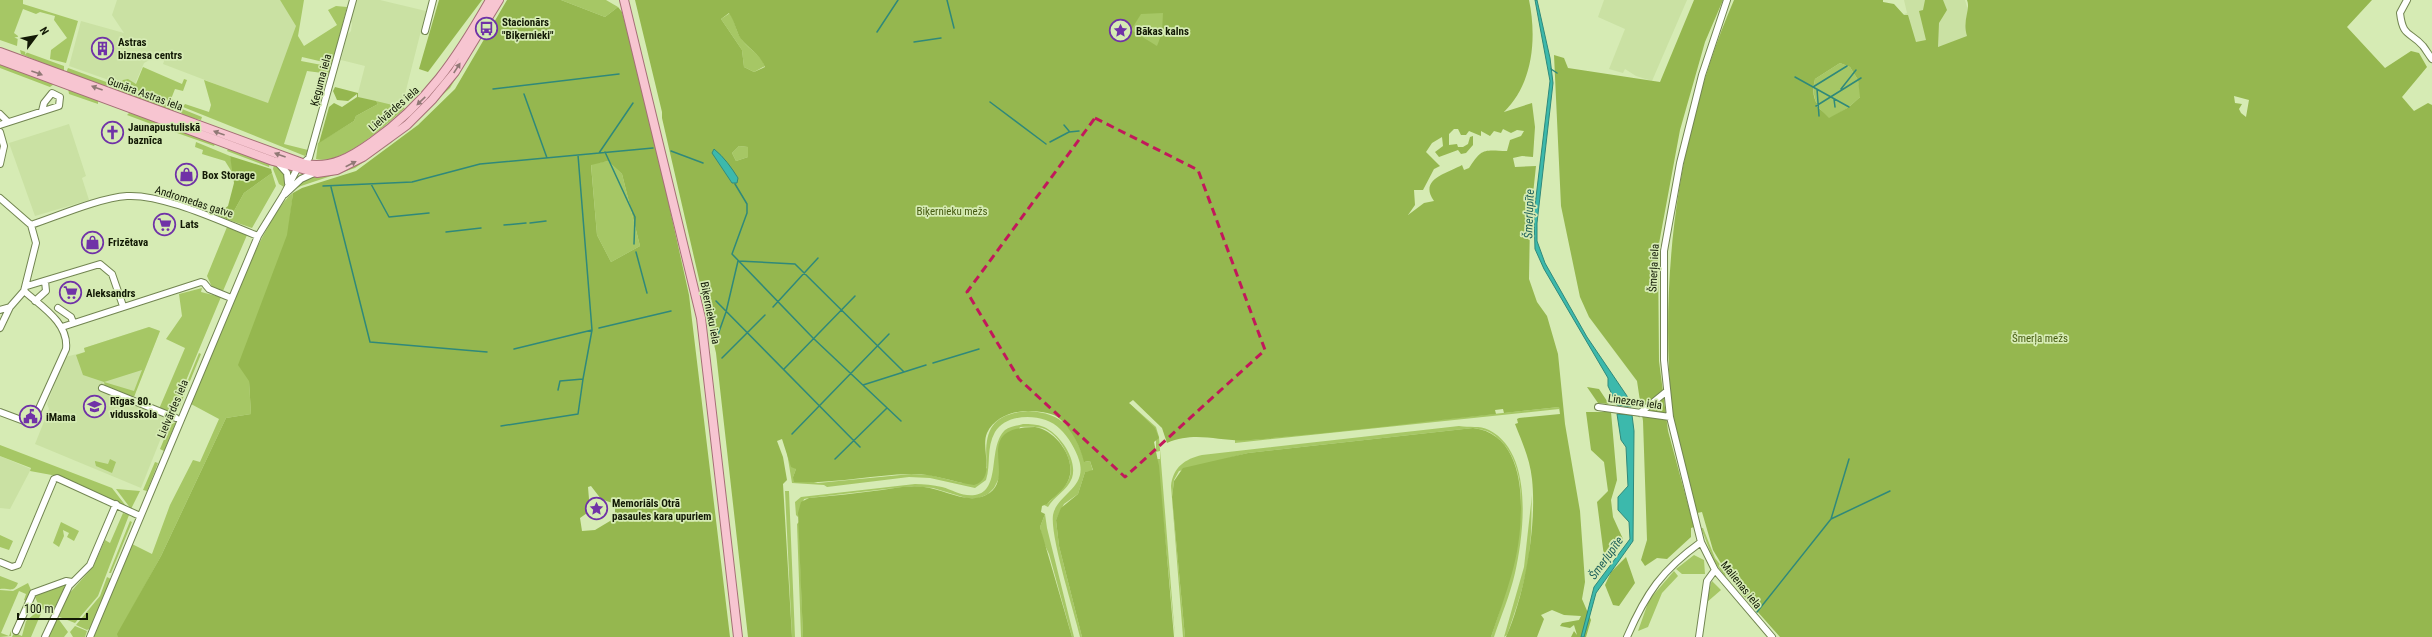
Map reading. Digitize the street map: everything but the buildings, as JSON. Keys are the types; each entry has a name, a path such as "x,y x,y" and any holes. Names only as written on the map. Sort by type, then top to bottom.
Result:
{"main road":[{"name":"Lielvārdes iela","path":"301,168 339,162 361,150 405,117 428,94 445,73 490,0"},
{"name":"Lielvārdes iela","path":"301,168 314,173 337,170 350,165 407,125 432,100 455,72 499,0"},
{"name":"Biķernieku iela","path":"625,3 701,318 738,637"},
{"name":"Gunāra Astras iela","path":"0,52 301,168"},
{"name":"Gunāra Astras iela","path":"0,60 255,150 278,163 301,168"}],"street":[{"name":"Ķeguma iela","path":"301,168 309,158 353,0"},
{"path":"426,31 433,0"},
{"path":"617,0 625,3"},
{"name":"Šmerļa iela","path":"1701,542 1670,417 1662,323 1664,251 1680,163 1702,75 1727,0"},
{"path":"2407,0 2400,13 2403,28 2422,45 2432,59"},
{"path":"0,125 42,111"},
{"path":"0,114 8,122"},
{"path":"0,132 4,146 0,164"},
{"path":"278,163 287,173 291,185"},
{"name":"Lielvārdes iela","path":"90,637 258,236 301,168"},
{"name":"Lielvārdes iela","path":"291,185 314,173"},
{"name":"Andromedas gatve","path":"30,225 115,198 140,196 188,209 258,236"},
{"path":"0,198 30,225 36,243 26,289 35,301 62,327 67,342 66,349 32,424 0,412"},
{"path":"0,328 10,307 26,289 45,280 100,264 112,274 123,306"},
{"path":"35,301 46,291 45,280"},
{"path":"62,327 73,322 201,282 217,293 231,298"},
{"path":"0,310 10,307"},
{"path":"58,308 71,317 73,322"},
{"path":"102,388 176,418"},
{"path":"1640,413 1667,391"},
{"name":"Linezera iela","path":"1598,406 1670,417"},
{"path":"0,562 12,567 18,565 54,479 57,478 140,516"},
{"path":"45,637 72,582 90,565 116,504"},
{"path":"1628,637 1651,588 1689,551 1701,542"},
{"name":"Malienas iela","path":"1701,542 1715,570 1772,637"},
{"path":"1699,637 1707,581 1715,570"},
{"path":"16,631 33,593 66,581 72,582"}],"highlighted area":[{"path":"1095,118 1198,170 1265,350 1125,477 1019,379 967,292"}],"shaded area":[{"path":"0,0 23,0 23,4 78,21 66,63 50,59 51,50 67,38 54,20 55,16 40,12 36,14 23,9 14,33 18,36 17,46 0,40"},
{"path":"117,0 280,0 297,26 268,104 163,64 165,58 162,53 144,63 135,84 120,84 69,66 81,21 124,33 112,15"},
{"path":"280,0 304,0 298,36 304,46 337,25 328,10 336,6 347,7 332,64 302,57 301,61 332,67 330,74 307,71 284,144 308,150 305,156 183,107 185,104 209,112 211,105 204,80 268,103 296,26"},
{"path":"356,0 380,0 426,11 403,102 396,107 357,97 365,66 341,60 347,35 351,31 352,23 350,21"},
{"path":"561,0 606,0 618,7 605,17"},
{"path":"1604,0 1687,0 1652,81 1636,76 1625,69 1623,73 1609,69 1625,29 1598,17"},
{"path":"1904,0 1965,0 1976,36 1884,64 1873,25 1907,13"},
{"path":"1204,8 1170,51 1126,35 1129,12"},
{"path":"730,13 740,37 760,58 765,66 754,72 744,67 742,50 721,19"},
{"path":"480,38 450,88 426,110 455,76"},
{"path":"20,50 64,66 64,72 21,54"},
{"path":"1840,63 1850,67 1858,80 1861,96 1849,107 1829,119 1821,110 1814,96 1815,79"},
{"path":"0,64 54,84 50,87 0,68"},
{"path":"143,67 182,84 184,79 187,80 183,91 175,89 171,99 178,102 177,105 114,82 121,83 123,80 128,79 136,84"},
{"path":"68,68 109,83 106,86 66,73"},
{"path":"114,84 176,107 173,112 113,89"},
{"path":"68,88 98,99 98,104 69,94"},
{"path":"376,101 405,108 387,124 351,150 327,160 316,159 318,143 354,121 356,116 378,104"},
{"path":"182,109 202,117 201,120 187,117 181,113"},
{"path":"131,111 158,123 159,127 127,115"},
{"path":"69,124 86,176 82,178 89,200 35,216 9,143"},
{"path":"165,125 215,144 214,146 163,128"},
{"path":"196,142 230,156 235,177 225,161 202,154 203,150 195,147"},
{"path":"391,143 355,168 301,186 292,191 305,178 321,173 341,171 372,156"},
{"path":"739,146 748,147 748,157 736,161 732,153"},
{"path":"228,149 241,151 270,163 269,167 227,151"},
{"path":"608,161 622,174 640,246 611,262 597,235 591,164"},
{"path":"274,165 283,171 286,182 284,187 279,184 273,169"},
{"path":"272,173 276,186 252,228 229,220 244,193"},
{"path":"293,193 288,235 249,381 251,414 226,418 161,556 118,634 118,637 93,637 132,544 152,554 170,505 193,460 200,462 219,419 191,404 252,258 267,228 281,206"},
{"path":"227,227 247,235 223,291 212,287 207,276"},
{"path":"202,288 201,292 221,297 172,414 159,409 185,348 166,339 182,316 179,294"},
{"name":"Rīgas 80. vidusskola","path":"149,327 160,331 131,403 169,418 141,488 35,444 49,409 47,404 65,357 85,352 84,348"},
{"path":"149,327 160,331 134,397 105,386 104,382 83,375 76,355 85,352 84,348","holes":["142,370 134,391 104,382"]},
{"path":"199,353 201,354 179,408 177,407"},
{"path":"1129,403 1156,427 1159,437 1175,637 1157,459 1160,459 1160,451 1156,452 1156,440"},
{"path":"1559,407 1559,409 1235,443 1235,439 1251,440"},
{"path":"1028,411 1051,415 1066,425 1077,440 1085,462 1090,461 1093,471 1085,472 1078,494 1064,504 1056,520 1059,546 1082,637 1080,637 1063,574 1053,525 1053,515 1056,508 1060,501 1076,484 1081,470 1078,456 1071,443 1066,435 1053,424 1045,420 1026,417 1017,418 1001,425 995,432 990,444 986,480 975,488 930,478 909,477 827,487 824,485 792,483 786,447 796,469 793,477 818,483 911,474 930,475 962,483 987,468 986,456 988,436 991,428 997,421 1004,416"},
{"path":"176,422 164,451 160,449 170,425"},
{"path":"1023,424 1039,425 1050,430 1061,441 1070,456 1073,471 1070,483 1048,507 1044,505 1049,502 1069,479 1071,470 1068,456 1060,442 1050,432 1039,427 1020,427 999,468 999,478 994,488 988,494 979,498 966,498 933,488 912,486 804,499 798,517 796,515 795,502 801,497 915,484 942,487 966,495 975,495 983,492 989,486 992,477 1000,438 1005,430"},
{"path":"1459,426 1485,428 1503,441 1513,456 1519,475 1523,516 1521,537 1511,589 1494,637 1491,637 1514,560 1519,530 1521,501 1518,473 1508,450 1491,433 1485,430 1473,428 1248,453 1179,471 1174,480 1172,497 1185,637 1183,637 1171,486 1174,474 1181,465 1190,459 1202,455"},
{"path":"0,445 112,488 126,506 57,476 30,471 31,468 0,456"},
{"path":"0,456 31,469 10,509 0,508"},
{"path":"110,459 116,462 112,473 96,466 95,461 108,464"},
{"path":"155,462 158,463 147,491 143,490"},
{"path":"116,489 140,491 131,509"},
{"path":"785,491 789,491 795,637 792,637"},
{"path":"1532,495 1531,539 1527,568 1515,613 1507,635 1504,637 1524,567"},
{"path":"123,513 129,515 98,596 75,623 57,616 66,597 93,567 105,540 110,543"},
{"path":"1045,514 1047,528 1074,637 1072,637 1049,554 1043,541 1040,527"},
{"path":"130,521 132,522 111,573 109,573"},
{"path":"61,522 79,531 74,541 67,537 69,533 63,530 64,536 59,547 53,543"},
{"path":"799,522 803,637 801,637 797,524"},
{"path":"1701,528 1703,528 1715,558 1725,571 1726,578 1714,561"},
{"path":"0,535 13,541 9,550 0,547"},
{"path":"1694,555 1704,560 1705,574 1682,574 1676,569"},
{"path":"1674,571 1678,576 1662,593 1648,627 1638,631 1649,600"},
{"path":"0,576 18,583 13,589 0,589"},
{"path":"107,577 111,579 91,628 87,630 76,625 100,596"},
{"path":"1712,581 1721,590 1706,603 1711,583"},
{"path":"28,583 31,590 26,601 24,600 26,594 19,591 1,633 9,636 11,631 11,636 0,637 0,590 13,591"},
{"path":"63,585 65,587 52,613 40,608 35,597 37,594"},
{"path":"39,610 42,611 31,637 12,637 14,633 22,636 26,621"},
{"path":"57,617 68,632 64,637 48,637"},
{"path":"75,626 87,631 85,637 73,637 70,632"}],"green space":[{"path":"439,0 482,0 428,72 419,69"},
{"path":"507,0 561,0 605,17 618,7 622,12 646,101 689,295 730,637 118,637 117,634 161,556 226,418 251,414 249,381 238,365 287,235 293,193 302,188 356,171 418,125 455,89","holes":["608,161 622,174 640,246 611,262 597,235 591,165","591,486 601,499 615,504 615,518 595,530 582,531 580,518 590,511 588,487"]},
{"name":"Biķernieku mežs","path":"635,0 1529,0 1533,30 1527,74 1514,101 1504,112 1532,103 1535,127 1533,157 1522,156 1513,158 1515,167 1536,166 1530,222 1529,279 1537,302 1547,316 1558,354 1565,424 1580,511 1585,582 1582,599 1591,620 1586,637 1571,637 1574,631 1577,635 1574,625 1570,628 1560,626 1562,623 1579,620 1581,616 1564,615 1552,610 1541,615 1544,619 1537,637 1506,637 1519,601 1524,580 1533,517 1531,472 1515,424 1518,423 1517,419 1519,418 1560,414 1559,407 1504,413 1503,409 1495,410 1496,414 1251,440 1189,437 1167,443 1162,428 1133,400 1129,403 1155,428 1159,438 1154,442 1159,466 1174,637 1082,637 1059,546 1056,520 1061,508 1078,494 1085,472 1093,470 1090,461 1084,462 1076,440 1069,429 1058,417 1047,413 1026,411 1006,415 995,422 991,427 985,440 985,476 981,481 974,485 918,474 823,482 794,482 793,477 796,469 791,467 782,439 777,441 783,457 787,480 783,484 792,637 748,637 716,353 662,118 662,112","holes":["729,13 741,39 757,55 765,67 754,72 744,67 742,50 721,19","1163,13 1162,33 1157,46 1131,30 1141,14","1454,129 1458,129 1461,135 1466,135 1469,131 1481,136 1481,131 1490,136 1494,131 1501,133 1503,129 1511,133 1517,130 1524,131 1521,136 1510,140 1507,151 1493,150 1484,152 1477,157 1469,168 1464,170 1462,165 1437,178 1432,182 1430,187 1430,193 1434,201 1424,203 1408,215 1415,205 1414,190 1423,190 1434,169 1440,166 1426,152 1432,143 1442,137 1443,146 1435,152 1439,157 1458,150 1461,154 1466,153 1473,145 1473,136 1470,137 1468,144 1463,147 1458,147 1457,144 1449,145 1449,134","739,146 748,147 748,157 736,161 732,153","714,149 724,159 738,178 732,183 712,153"]},
{"path":"1694,0 1723,0 1705,42 1680,130 1658,249 1659,361 1668,431 1694,527 1691,528 1691,537 1667,559 1657,558 1645,566 1641,560 1647,540 1643,421 1637,381 1589,317 1580,297 1561,206 1554,55 1564,58 1568,68 1660,82"},
{"name":"Šmerļa mežs","path":"1734,0 1883,0 1883,2 1894,4 1904,15 1908,15 1916,42 1926,40 1919,11 1923,10 1925,0 1943,0 1947,10 1939,23 1938,47 1967,36 1965,25 1968,7 1967,0 2372,0 2347,27 2385,68 2411,51 2419,53 2427,67 2402,97 2414,111 2428,103 2432,105 2432,637 1780,637 1741,593 1713,550 1702,512 1697,513 1672,414 1668,308 1671,255 1677,203 1686,151 1699,99 1715,49","holes":["1840,63 1850,67 1858,80 1860,97 1849,107 1829,118 1817,106 1814,92 1814,82 1815,79","2234,96 2249,100 2246,117 2239,109 2242,104 2235,103"]},
{"path":"335,87 358,93 358,97 376,101 378,104 356,116 354,121 319,143 329,107 334,103 342,107 357,97 357,94 348,101 337,100 333,91"},
{"path":"230,156 271,169 272,173 244,193 229,220 217,215 228,206 234,183"},
{"path":"1587,387 1599,389 1609,404 1598,403"},
{"path":"1586,412 1611,412 1617,480 1611,500 1613,517 1623,539 1621,545 1605,564 1597,502 1608,491 1604,462 1591,450"},
{"path":"1035,427 1043,429 1057,440 1063,447 1070,464 1070,473 1066,484 1047,504 1042,506 1041,512 1045,514 1040,527 1072,637 803,637 798,513 801,502 809,498 914,486 932,488 955,496 979,498 986,495 995,487 999,477 999,444 1004,435 1015,429"},
{"path":"1473,428 1493,435 1507,448 1515,466 1520,487 1520,534 1516,555 1512,573 1491,637 1185,637 1172,497 1174,481 1183,468 1248,453"},
{"path":"1626,557 1635,583 1619,606 1613,605 1605,585 1611,572"}],"water":[{"path":"1535,0 1537,0 1550,58 1553,83 1537,223 1537,241 1545,263 1587,337 1627,396 1631,407 1617,405 1608,386 1608,378 1544,269 1535,249 1534,214 1550,81"},
{"path":"714,149 733,170 738,178 737,183 732,183 712,153"},
{"path":"1617,414 1632,415 1634,431 1633,541 1596,593 1584,637 1581,637 1594,587 1630,539 1629,522 1618,510 1618,497 1628,486 1626,447 1621,440"}],"waterway":[{"path":"877,32 898,0"},
{"path":"947,0 954,28"},
{"path":"914,42 941,38"},
{"path":"1813,87 1847,66"},
{"path":"1551,69 1557,73"},
{"path":"1841,89 1856,70"},
{"path":"493,89 619,74"},
{"path":"1795,77 1849,107"},
{"path":"1816,106 1861,78"},
{"path":"1817,89 1819,116"},
{"path":"524,94 547,158"},
{"path":"1834,99 1835,107"},
{"path":"990,102 1046,144"},
{"path":"599,153 633,103"},
{"path":"1064,125 1069,131"},
{"path":"1050,142 1069,132 1079,131"},
{"path":"323,186 412,182 480,164 653,148"},
{"path":"671,151 703,163"},
{"path":"605,152 635,217 634,244"},
{"path":"578,155 592,330 583,379"},
{"path":"371,184 389,217 429,213"},
{"path":"735,184 747,204 747,213 732,254 813,338 901,421"},
{"path":"331,187 370,342 487,352"},
{"path":"530,223 546,221"},
{"path":"504,225 526,223"},
{"path":"446,232 481,228"},
{"path":"636,252 647,293"},
{"path":"773,307 818,258"},
{"path":"715,343 726,312 738,261 795,264 904,372"},
{"path":"784,369 855,296"},
{"path":"716,301 860,447"},
{"path":"599,328 671,311"},
{"path":"722,358 765,315"},
{"path":"514,349 592,330"},
{"path":"792,434 889,334"},
{"path":"933,363 979,349"},
{"path":"863,385 926,365"},
{"path":"501,426 578,414 583,379 560,381 558,390"},
{"path":"835,459 887,408"},
{"path":"1831,519 1849,459"},
{"path":"1757,612 1831,519 1890,491"}],"place":[{"name":"Stacionārs \"Biķernieki\"","path":"487,28"},
{"name":"Bākas kalns","path":"1120,31"},
{"name":"Astras biznesa centrs","path":"102,48"},
{"name":"Jaunapustuliskā baznīca","path":"112,133"},
{"name":"Box Storage","path":"187,175"},
{"name":"Lats","path":"165,224"},
{"name":"Frizētava","path":"93,242"},
{"name":"Aleksandrs","path":"71,293"},
{"name":"Rīgas 80. vidusskola","path":"94,407"},
{"name":"iMama","path":"30,417"},
{"name":"Memoriāls Otrā pasaules kara upuriem","path":"596,509"}],"water label":[{"name":"Šmerļupīte","path":"1529,214"},
{"name":"Šmerļupīte","path":"1606,558"}]}
